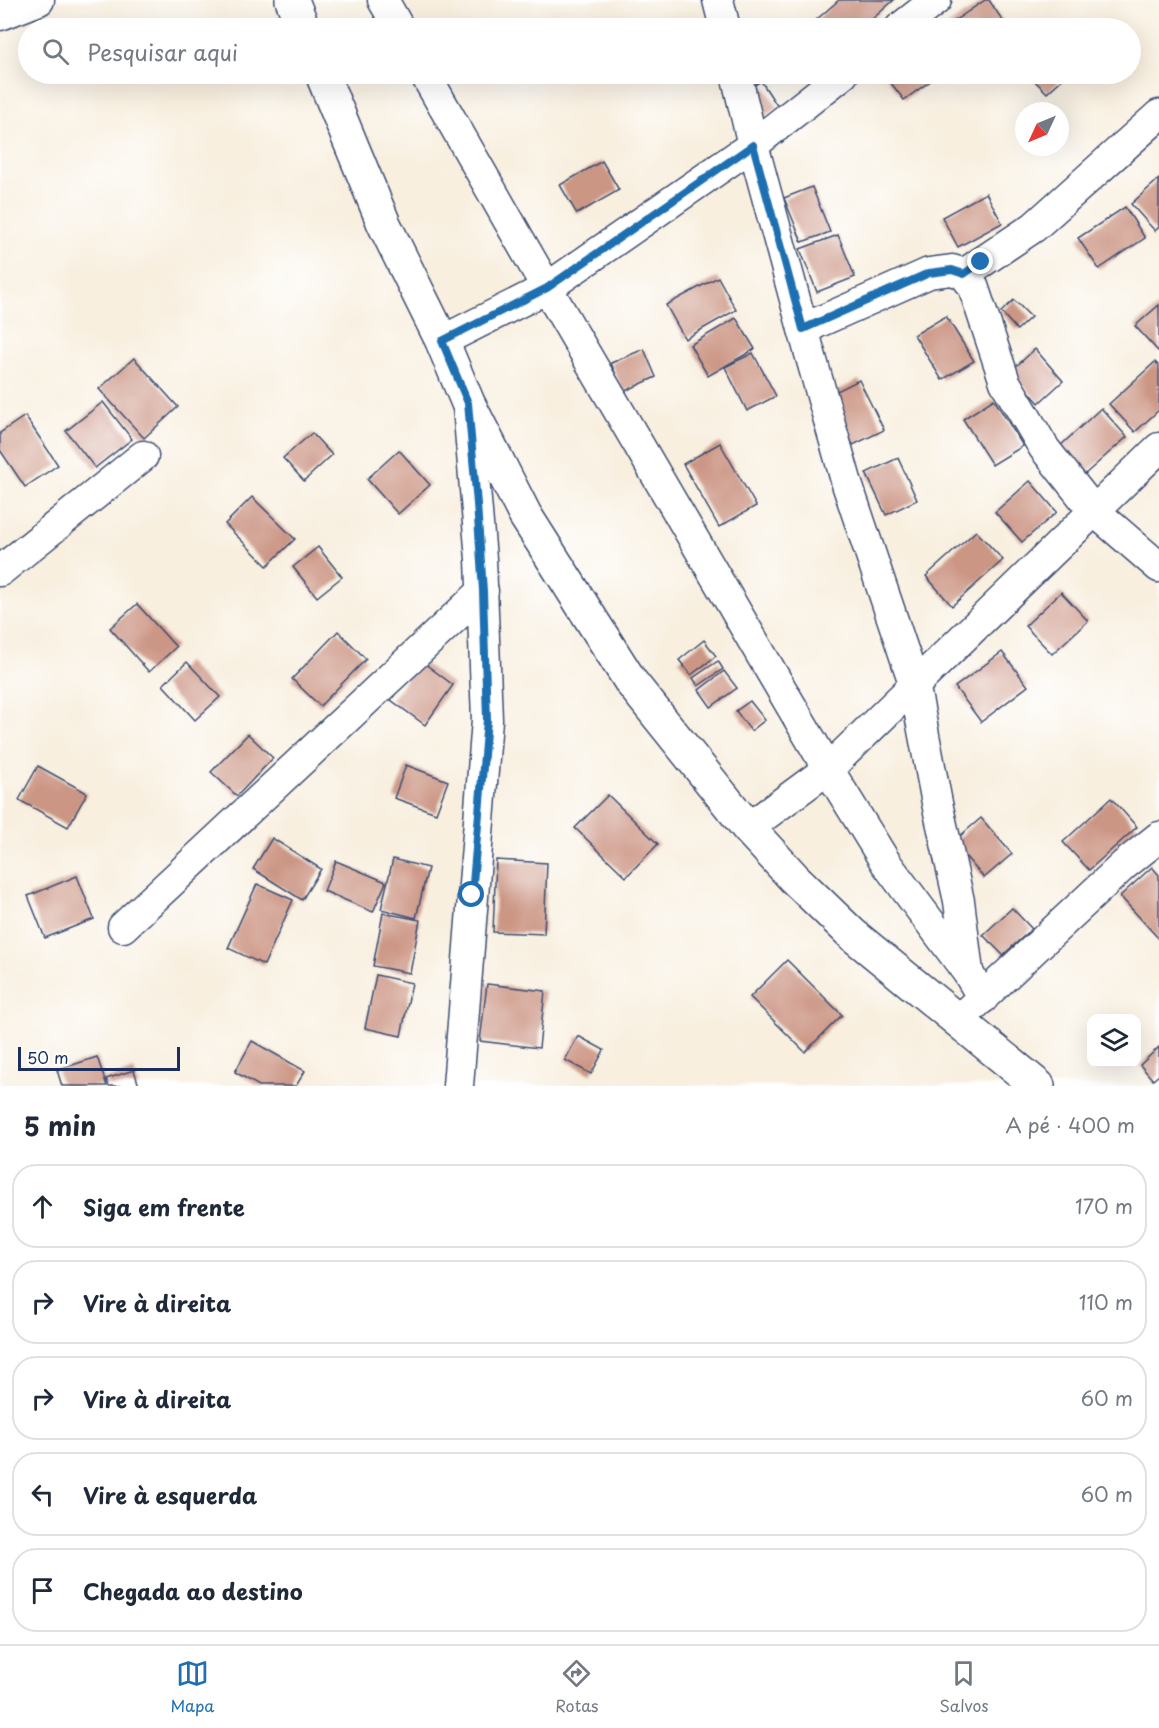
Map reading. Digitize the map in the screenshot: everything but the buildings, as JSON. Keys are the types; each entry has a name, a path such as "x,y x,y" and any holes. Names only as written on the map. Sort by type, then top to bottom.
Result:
{"main road":[{"path":"292,0 299,18"},
{"path":"326,84 384,224 442,341 468,403 525,515 631,681 747,828 794,878 853,935 1038,1086"}],"street":[{"path":"0,15 39,0"},
{"path":"383,0 393,18"},
{"path":"718,0 722,18"},
{"path":"913,18 936,0"},
{"path":"431,84 828,769 886,863 975,985"},
{"path":"738,84 753,145 847,484 915,683 937,803 975,985"},
{"path":"442,341 547,288 753,145 830,84"},
{"path":"964,274 1034,226 1159,116"},
{"path":"803,329 929,273 952,270 964,274 973,286 1005,382 1044,448 1094,510 1159,567"},
{"path":"458,1086 487,720 483,591 468,403"},
{"path":"747,828 828,769 1159,448"},
{"path":"0,571 143,456"},
{"path":"123,927 483,591"},
{"path":"957,1022 975,985 1159,837"}],"route":[{"path":"472,895 487,720 483,591 468,403 442,341 547,288 753,145 803,329 929,273 952,270 964,274 981,262"}]}
